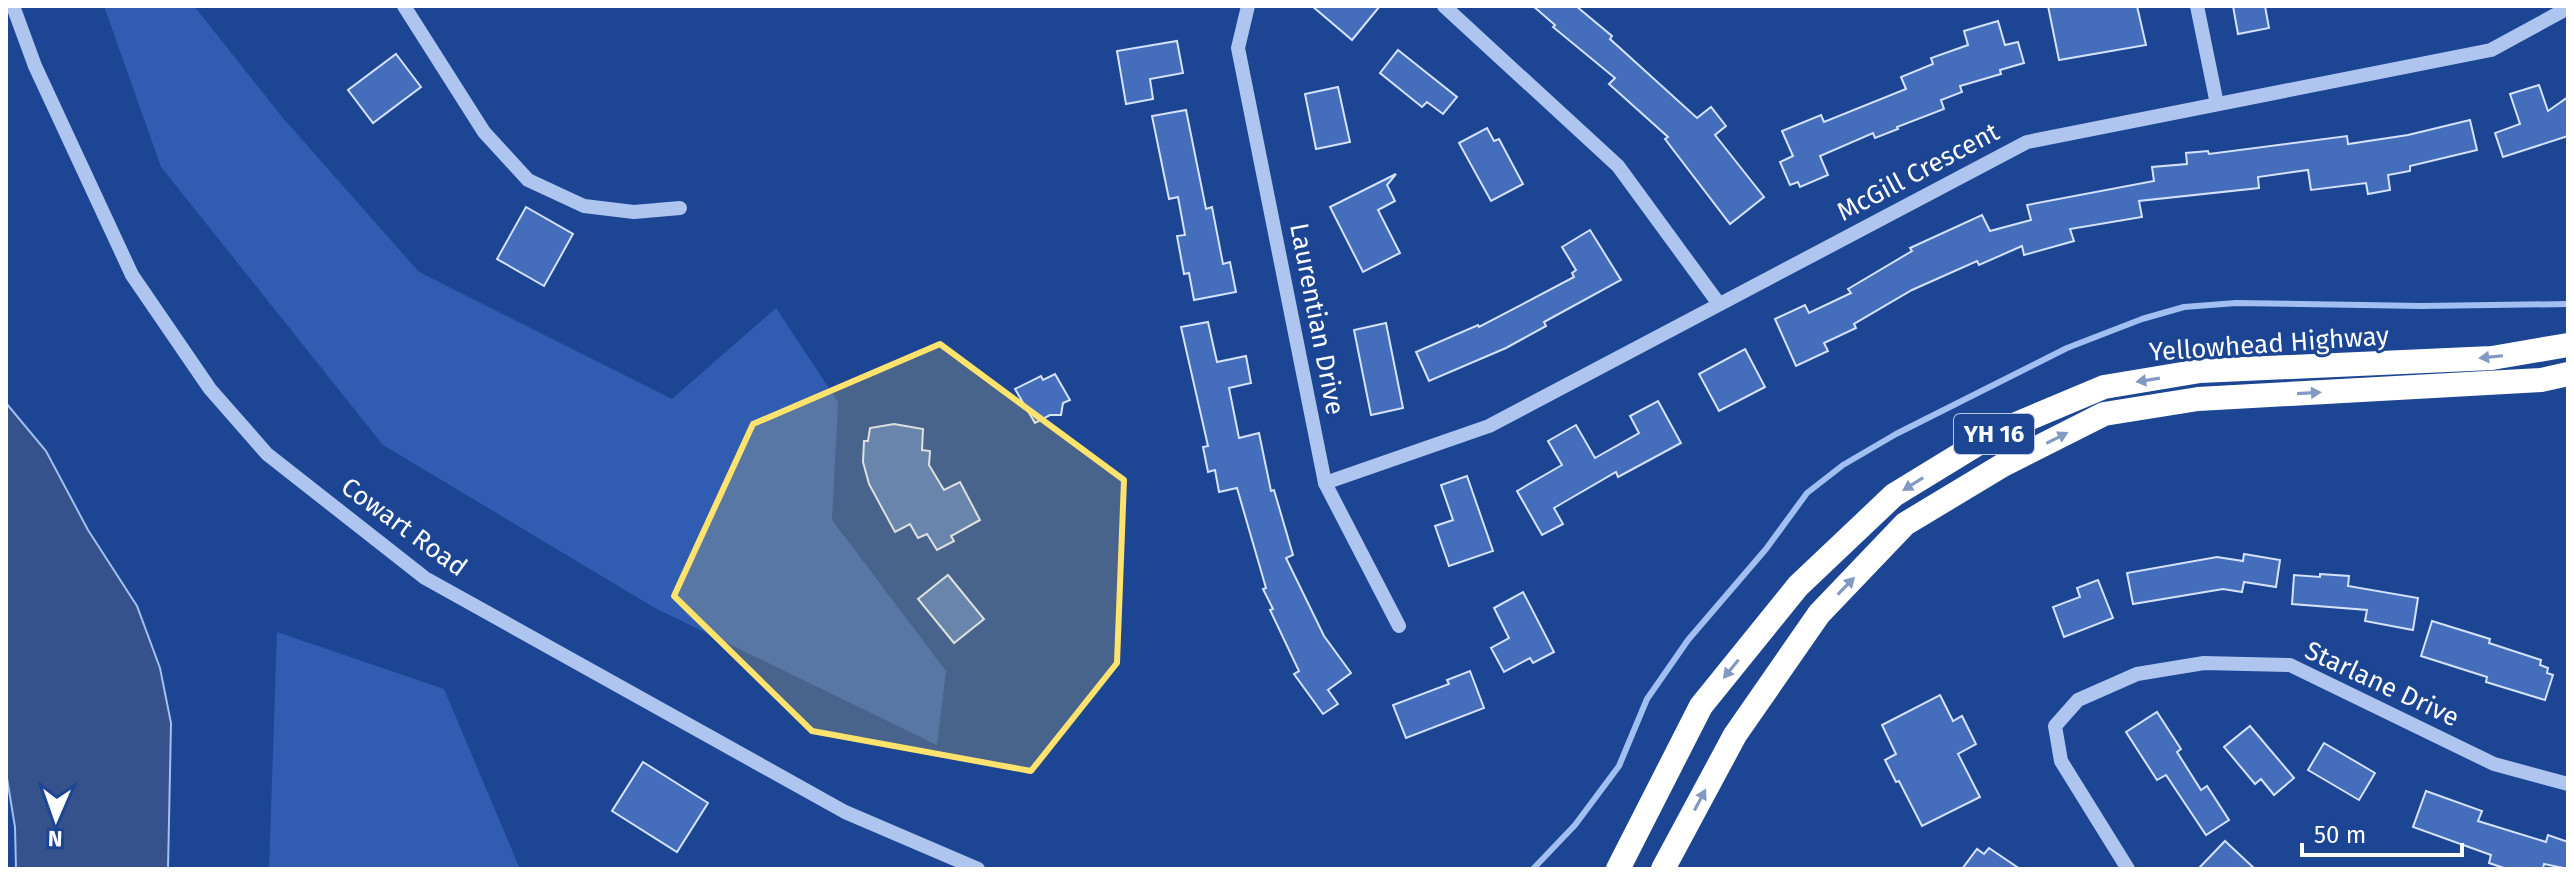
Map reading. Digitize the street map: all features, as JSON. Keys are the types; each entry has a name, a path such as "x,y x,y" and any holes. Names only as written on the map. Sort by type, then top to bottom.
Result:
{"highway":[{"name":"Yellowhead Highway","path":"1618,869 1701,706 1798,586 1894,495 1997,432 2104,387 2200,371 2492,358 2568,345"},
{"name":"Yellowhead Highway","path":"1663,869 1735,735 1819,614 1905,524 2003,465 2104,414 2120,411 2198,399 2541,380 2568,374"}],"street":[{"name":"Cowart Road","path":"13,6 35,66 132,275 210,389 267,454 425,578 845,812 978,869"},
{"path":"404,6 484,132 528,180 584,206 634,212 680,208"},
{"name":"Laurentian Drive","path":"1248,6 1238,48 1325,483 1399,626"},
{"path":"1444,6 1618,166 1719,304"},
{"path":"2197,6 2217,104"},
{"name":"McGill Crescent","path":"1325,483 1489,426 2027,142 2491,50 2568,8"},
{"name":"Starlane Drive","path":"2128,869 2061,761 2055,726 2078,700 2137,674 2204,663 2290,665 2494,764 2568,784"}],"highlighted area":[{"path":"940,344 1124,480 1117,663 1031,771 812,731 674,596 753,424"}],"shaded area":[{"path":"104,6 194,6 283,118 419,272 672,399 776,308 838,402 832,520 946,671 937,745 655,608 383,445 161,167"},
{"path":"6,403 46,451 88,530 137,606 160,668 171,723 168,869 16,869 15,827 6,772"},
{"path":"277,632 444,689 520,869 269,869"}],"building":[{"path":"1312,6 1380,6 1352,40"},
{"path":"1533,6 1576,6 1612,36 1610,39 1697,118 1711,107 1726,126 1715,135 1764,197 1730,224 1665,139 1668,137 1609,84 1615,78 1553,27 1555,25"},
{"path":"2048,6 2137,6 2146,45 2059,60"},
{"path":"2233,6 2265,6 2269,28 2238,34"},
{"path":"1998,21 2005,45 2018,42 2024,63 2000,70 2001,74 1960,86 1962,92 1941,100 1944,109 1875,138 1873,133 1820,156 1828,175 1800,187 1798,182 1790,185 1780,162 1793,156 1782,131 1821,115 1824,122 1906,89 1901,77 1933,64 1931,58 1968,45 1964,31"},
{"path":"1177,41 1183,73 1150,79 1153,99 1126,104 1117,51"},
{"path":"1398,50 1457,97 1443,114 1427,102 1422,107 1380,73"},
{"path":"396,54 421,87 373,123 348,90"},
{"path":"2539,85 2548,111 2568,97 2568,136 2503,157 2495,133 2520,124 2510,94"},
{"path":"1338,87 1350,142 1316,149 1305,94"},
{"path":"1186,110 1206,209 1212,207 1223,264 1230,262 1236,292 1194,300 1189,273 1184,274 1177,236 1185,235 1178,197 1169,199 1152,116"},
{"path":"2470,120 2477,150 2410,166 2410,171 2388,175 2390,190 2368,194 2366,183 2311,190 2308,170 2258,177 2259,188 2139,201 2142,217 2070,229 2074,241 2024,255 2022,246 1979,265 1977,261 1912,290 1854,324 1856,328 1824,343 1828,351 1796,366 1775,319 1805,305 1809,313 1851,293 1848,289 1912,251 1910,248 1982,215 1990,231 2031,220 2027,205 2154,181 2152,167 2187,164 2186,153 2208,151 2209,154 2347,136 2348,144 2408,135"},
{"path":"1487,128 1494,141 1499,139 1523,184 1491,201 1459,143"},
{"path":"1396,174 1387,185 1395,201 1378,210 1400,253 1363,272 1330,207"},
{"path":"526,207 573,234 544,286 497,259"},
{"path":"1590,230 1621,280 1544,322 1546,326 1506,348 1429,381 1416,352 1479,327 1574,277 1572,273 1576,270 1562,247"},
{"path":"1208,322 1217,362 1246,356 1251,383 1229,388 1239,438 1259,433 1271,491 1274,490 1293,555 1286,558 1324,636 1351,673 1328,690 1338,704 1323,714 1294,674 1299,671 1270,610 1273,609 1263,589 1266,588 1237,488 1219,492 1215,470 1208,472 1203,447 1208,446 1181,327"},
{"path":"1386,323 1403,408 1371,415 1354,330"},
{"path":"1745,349 1765,387 1719,411 1699,374"},
{"path":"1055,374 1070,400 1063,403 1061,415 1050,415 1035,423 1015,389 1041,376 1043,380"},
{"path":"1658,401 1681,443 1618,477 1616,472 1554,508 1563,524 1542,535 1517,491 1562,465 1548,441 1576,425 1595,458 1639,433 1630,416"},
{"path":"894,424 923,429 922,450 930,451 929,465 944,490 960,482 980,520 951,536 954,541 937,550 927,534 918,538 910,524 895,532 869,484 863,462 864,441 868,441 870,428"},
{"path":"1467,476 1493,551 1449,566 1435,526 1453,520 1441,485"},
{"path":"2244,554 2280,560 2276,587 2244,582 2242,592 2223,589 2133,604 2127,573 2217,557 2243,561"},
{"path":"2320,574 2349,576 2348,586 2418,598 2413,630 2365,621 2367,610 2292,604 2294,575 2320,577"},
{"path":"948,575 984,619 954,643 918,599"},
{"path":"2098,580 2113,618 2064,637 2053,607 2080,597 2077,588"},
{"path":"1523,592 1554,652 1533,663 1530,658 1504,672 1491,648 1509,638 1494,608"},
{"path":"2432,621 2490,639 2489,643 2541,660 2540,665 2548,668 2547,673 2553,675 2545,700 2486,682 2487,677 2421,656"},
{"path":"1470,671 1484,708 1406,738 1393,705 1449,684 1447,680"},
{"path":"1940,695 1953,721 1962,716 1976,744 1958,754 1980,797 1922,826 1885,760 1896,754 1882,725"},
{"path":"2157,712 2181,749 2177,752 2201,790 2207,786 2229,820 2206,835 2166,775 2157,780 2126,732"},
{"path":"2250,726 2294,778 2274,795 2261,779 2255,784 2224,747"},
{"path":"2324,743 2375,773 2359,800 2308,770"},
{"path":"643,762 708,803 677,852 612,811"},
{"path":"2426,791 2482,811 2478,821 2546,842 2548,835 2568,842 2568,869 2544,864 2543,869 2507,869 2489,863 2491,855 2413,827"},
{"path":"2225,841 2255,869 2198,869"},
{"path":"1989,848 2020,869 1962,869 1977,849 1984,854"}],"waterway":[{"path":"1533,869 1575,825 1619,766 1647,699 1688,640 1766,549 1807,493 1843,465 1896,434 2067,348 2142,319 2184,307 2236,303 2422,306 2568,304"}]}
